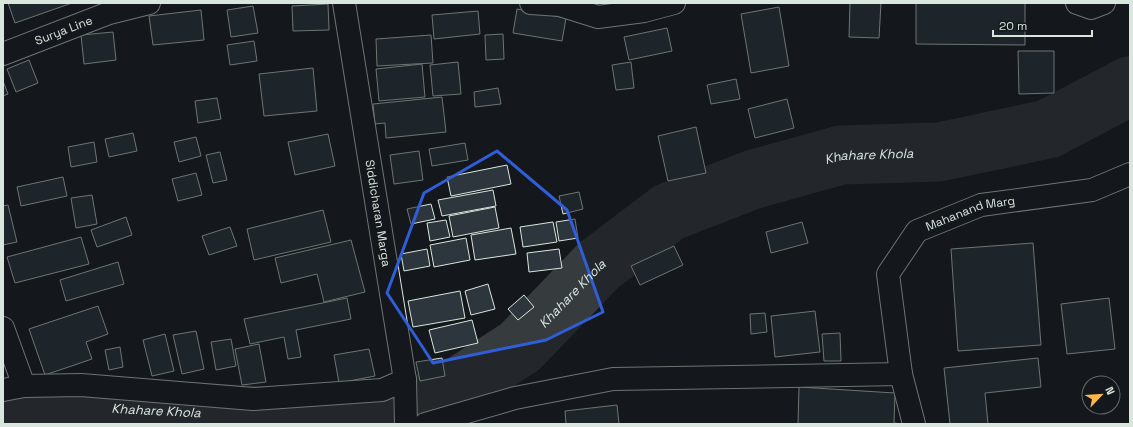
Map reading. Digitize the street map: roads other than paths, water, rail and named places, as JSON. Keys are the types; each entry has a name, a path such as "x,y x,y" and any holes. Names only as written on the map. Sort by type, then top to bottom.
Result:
{"street":[{"name":"Surya Line","path":"3,54 109,13 149,3"},
{"name":"Siddicharan Marga","path":"344,3 405,388 406,424"},
{"path":"531,3 560,4 598,17 644,11 674,3"},
{"path":"1077,3 1091,8 1104,3"},
{"name":"Mahanand Marg","path":"914,424 901,374 888,274 918,231 981,205 1092,190 1130,174"},
{"path":"3,328 24,386"},
{"path":"425,424 515,398 613,379 901,374"},
{"path":"3,390 24,386 81,385 253,399 405,388"}],"waterway":[{"name":"Khahare Khola","path":"3,411 36,404 291,417 361,415 438,400 520,347 599,265 669,212 754,179 841,155 939,152 1048,129 1130,86"}]}
